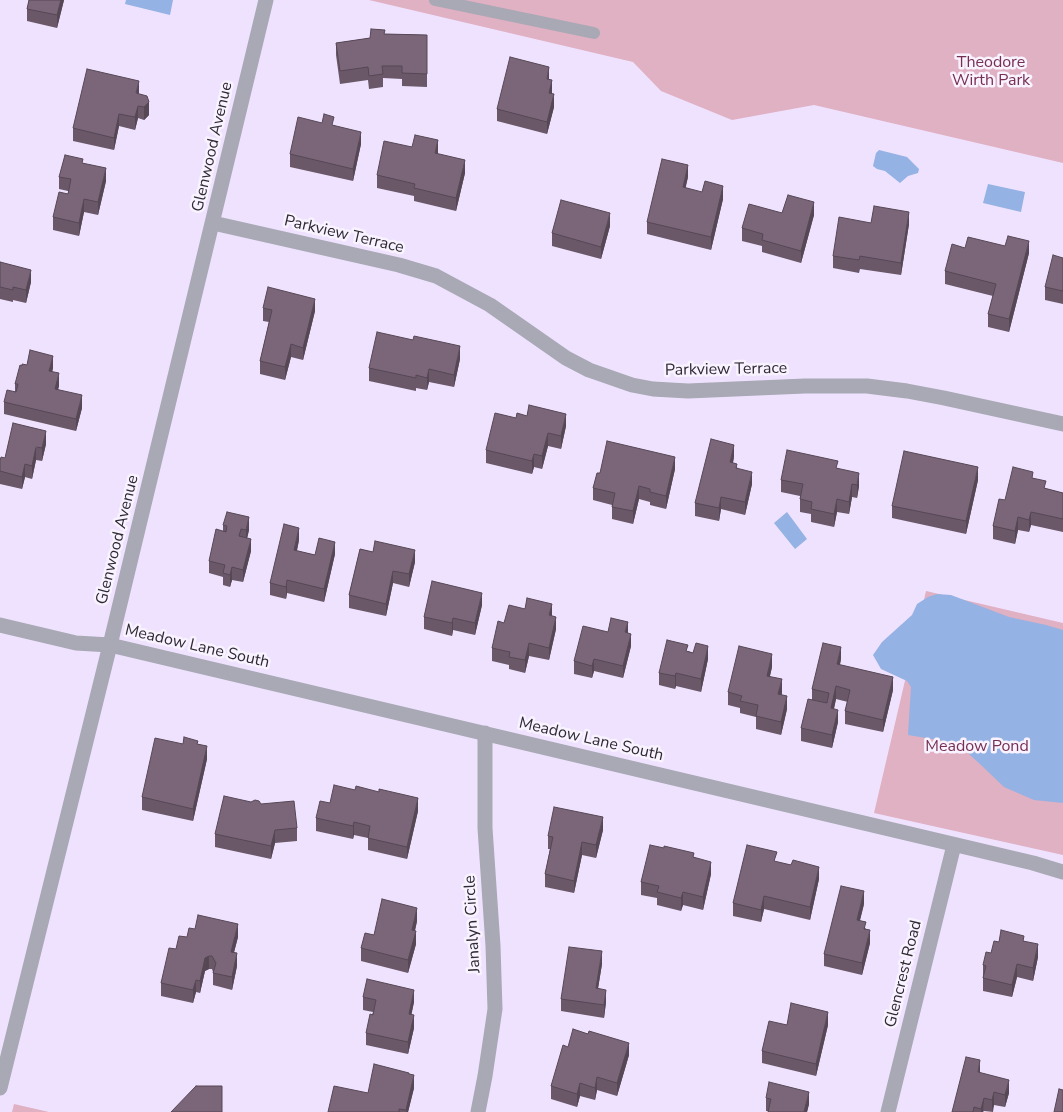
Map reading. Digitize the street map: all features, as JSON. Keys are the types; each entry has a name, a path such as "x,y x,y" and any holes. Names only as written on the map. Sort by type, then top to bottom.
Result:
{"street":[{"name":"Glenwood Avenue","path":"0,1088 110,645 266,0"},
{"name":"Parkview Terrace","path":"213,223 399,265 436,276 490,305 566,358 589,370 632,385 653,389 688,391 805,386 867,386 944,398 1063,424"},
{"name":"Meadow Lane South","path":"0,626 76,643 110,645 1063,872"},
{"name":"Janalyn Circle","path":"478,1112 495,1010 493,946 485,828 485,733"},
{"name":"Glencrest Road","path":"888,1112 954,845"}],"lane":[{"path":"436,0 594,33"}],"green space":[{"name":"Theodore Wirth Park","path":"369,0 1063,0 1063,163 814,105 732,120 661,91 633,62"},
{"name":"Meadow Pond","path":"926,591 1063,623 1063,855 874,813"},
{"path":"14,1104 49,1112 12,1112"}],"water":[{"path":"126,0 173,0 170,15 125,4"},
{"path":"879,150 907,157 919,169 918,173 908,176 900,183 885,171 873,166 876,153"},
{"path":"988,184 1025,192 1021,212 983,203"},
{"path":"787,512 807,539 795,549 774,523"},
{"name":"Meadow Pond","path":"937,594 951,595 1009,617 1063,630 1063,803 1034,800 1004,787 960,746 944,741 908,735 911,687 907,681 881,669 873,655 882,642 912,615 917,604"}],"building":[{"path":"29,0 61,0 57,15 27,9"},
{"path":"371,29 385,30 384,34 427,35 427,74 402,73 402,66 382,66 383,74 369,76 368,67 340,71 336,43 370,38"},
{"path":"510,57 549,67 547,79 552,80 549,93 554,94 547,122 497,109"},
{"path":"87,69 139,81 136,93 147,96 149,102 144,107 138,106 135,117 119,114 114,138 73,128"},
{"path":"324,114 334,117 332,125 361,132 353,169 290,154 298,117 322,123"},
{"path":"415,135 438,140 435,153 465,160 456,198 414,188 415,184 377,175 384,141 412,147"},
{"path":"65,155 83,159 82,163 106,168 98,202 84,199 79,223 53,217 59,192 68,194 71,179 59,177"},
{"path":"662,159 688,165 683,187 702,192 705,181 723,186 711,237 647,222"},
{"path":"788,195 814,202 801,251 762,240 763,234 742,228 749,204 782,213"},
{"path":"561,200 610,213 601,247 552,233"},
{"path":"874,206 909,212 901,263 860,256 859,260 833,256 839,217 871,223"},
{"path":"1008,236 1029,241 1009,319 988,314 996,284 945,271 952,244 965,248 968,237 1005,246"},
{"path":"1053,255 1063,258 1063,291 1045,287"},
{"path":"0,262 31,270 26,290 0,287"},
{"path":"268,287 315,299 303,348 291,344 285,367 260,361 272,310 263,308"},
{"path":"377,332 413,340 414,336 460,346 454,375 429,369 427,378 416,375 416,378 369,368"},
{"path":"30,350 53,356 49,371 59,373 55,389 82,395 76,419 4,402 7,390 16,392 18,384 15,384 20,365 27,365"},
{"path":"529,405 566,414 561,436 548,433 542,456 534,454 532,461 486,450 495,413 516,418 517,413 527,416"},
{"path":"13,423 46,431 42,448 36,447 32,466 25,464 22,477 0,471 1,457 5,458"},
{"path":"711,439 734,445 730,462 737,464 736,468 752,472 745,502 721,497 719,508 695,503"},
{"path":"607,441 675,457 666,496 650,492 650,489 639,486 633,511 612,507 615,493 593,488 597,473 600,473"},
{"path":"787,450 838,461 836,468 859,473 857,485 852,484 849,502 837,499 834,514 811,509 812,502 800,499 803,484 781,480"},
{"path":"904,451 978,467 966,521 892,506"},
{"path":"1013,467 1033,472 1032,478 1046,481 1044,488 1063,493 1063,519 1031,512 1029,520 1018,517 1015,531 993,526 999,499 1005,500"},
{"path":"227,512 249,517 246,530 241,529 239,536 251,539 243,570 232,567 230,575 223,573 225,565 209,561 216,529 226,532 227,526 223,525"},
{"path":"284,524 299,528 294,550 315,555 319,538 335,542 324,589 287,580 286,587 270,583"},
{"path":"375,541 415,550 409,574 393,571 386,604 349,595 360,549 373,552"},
{"path":"432,581 482,593 475,623 453,618 452,623 424,617"},
{"path":"527,598 552,604 549,615 556,617 549,648 529,643 525,660 509,657 510,652 492,648 498,621 504,623 509,605 525,609"},
{"path":"611,618 628,622 625,632 631,634 623,666 594,659 592,666 574,661 583,626 608,632"},
{"path":"667,640 688,645 686,651 693,653 696,643 708,646 701,679 676,673 675,676 659,673"},
{"path":"823,643 841,647 837,664 893,677 883,720 845,711 850,690 836,686 831,708 838,710 832,735 801,728 808,699 827,703 829,693 812,689"},
{"path":"739,646 772,654 767,676 782,679 778,694 787,696 781,722 756,716 758,705 740,701 742,696 728,692"},
{"path":"184,737 198,741 197,744 207,746 193,809 142,797 155,738 183,744"},
{"path":"334,785 355,790 356,786 379,792 379,789 418,798 407,847 368,838 370,826 354,822 353,826 316,818 320,801 330,803"},
{"path":"224,796 251,802 255,800 261,804 294,801 297,828 275,830 271,846 215,834"},
{"path":"554,807 603,817 596,845 582,842 574,881 545,874 553,837 548,836"},
{"path":"650,845 664,848 664,846 694,853 693,857 711,862 703,897 683,892 681,898 657,892 659,886 641,882"},
{"path":"747,845 777,852 774,861 791,865 793,860 819,867 810,907 764,896 761,910 733,903"},
{"path":"841,886 864,891 857,920 866,922 864,929 870,930 862,963 824,954"},
{"path":"382,899 417,908 412,930 416,931 408,960 361,948 365,933 374,935"},
{"path":"198,915 238,924 231,952 237,953 232,977 213,973 216,963 212,956 209,956 205,958 200,981 196,980 193,990 161,983 169,948 176,949 179,936 187,937 189,928 195,929"},
{"path":"1001,930 1024,936 1023,941 1038,944 1033,968 1017,964 1012,985 983,978 986,966 983,965 986,952 991,953 994,941 999,942"},
{"path":"569,947 602,951 596,988 606,990 604,1005 561,999"},
{"path":"367,979 414,990 409,1014 414,1015 408,1042 366,1033 370,1014 373,1015 376,1000 363,997"},
{"path":"791,1003 828,1012 816,1064 762,1051 769,1021 787,1025"},
{"path":"573,1029 588,1034 589,1031 629,1043 617,1083 597,1077 595,1088 580,1083 577,1094 551,1086 563,1045 568,1047"},
{"path":"966,1057 980,1060 978,1072 1009,1080 1005,1095 994,1092 992,1100 984,1098 981,1109 974,1107 973,1112 952,1112"},
{"path":"374,1064 414,1075 406,1110 399,1109 399,1112 328,1112 334,1086 368,1093"},
{"path":"769,1082 809,1092 804,1112 768,1112 771,1099 766,1098"},
{"path":"196,1086 222,1086 222,1112 171,1112"},
{"path":"1059,1089 1063,1090 1063,1112 1054,1112"}]}
